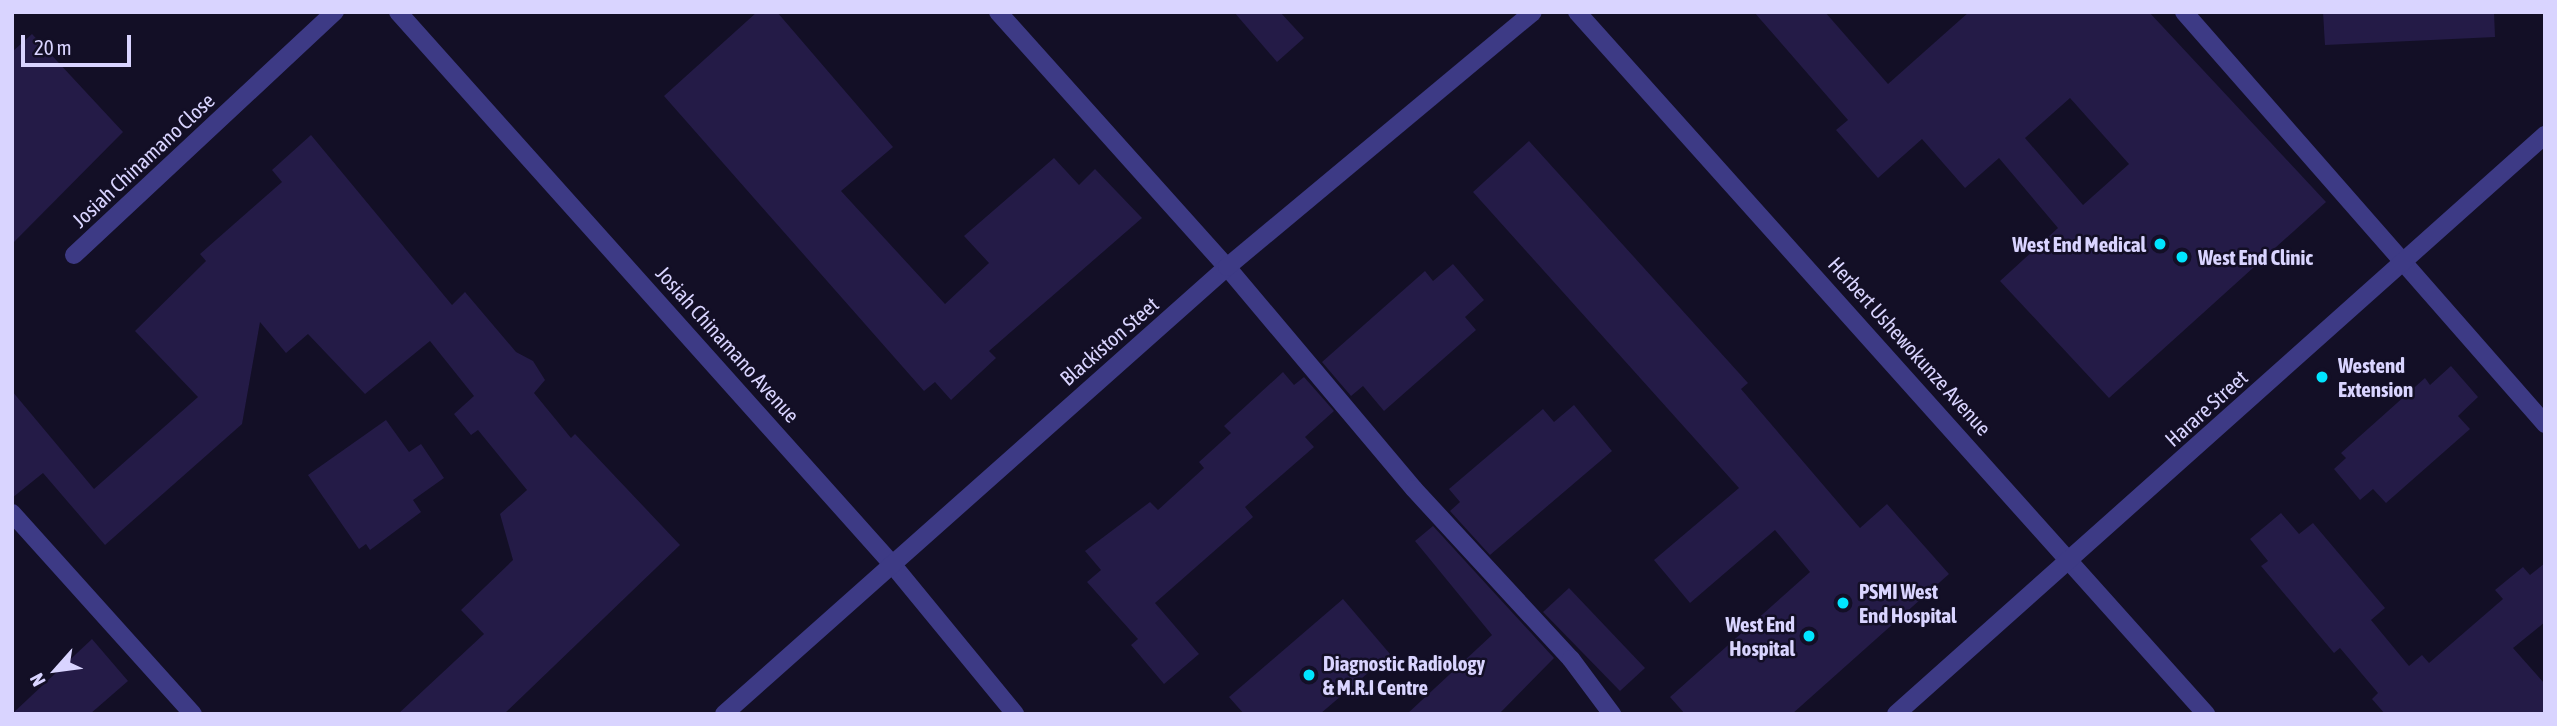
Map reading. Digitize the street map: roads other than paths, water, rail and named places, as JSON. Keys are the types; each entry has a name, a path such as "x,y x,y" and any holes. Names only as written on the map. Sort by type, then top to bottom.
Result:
{"street":[{"name":"Josiah Chinamano Close","path":"74,255 335,12"},
{"name":"Josiah Chinamano Avenue","path":"398,12 892,564 1015,714"},
{"path":"998,12 1227,267 1415,489 1571,659 1612,714"},
{"name":"Blackiston Steet","path":"724,714 1227,267 1532,12"},
{"name":"Herbert Ushewokunze Avenue","path":"1577,12 2072,559 2206,714"},
{"path":"2184,12 2401,264 2545,424"},
{"name":"Harare Street","path":"1896,714 2545,135"},
{"path":"12,513 193,714"}],"place":[{"name":"West End Medical","path":"2160,244"},
{"name":"West End Clinic","path":"2182,257"},
{"name":"Westend Extension","path":"2322,377"},
{"name":"PSMI West End Hospital","path":"1843,603"},
{"name":"West End Hospital","path":"1809,636"},
{"name":"Diagnostic Radiology & M.R.I Centre","path":"1309,675"}]}
